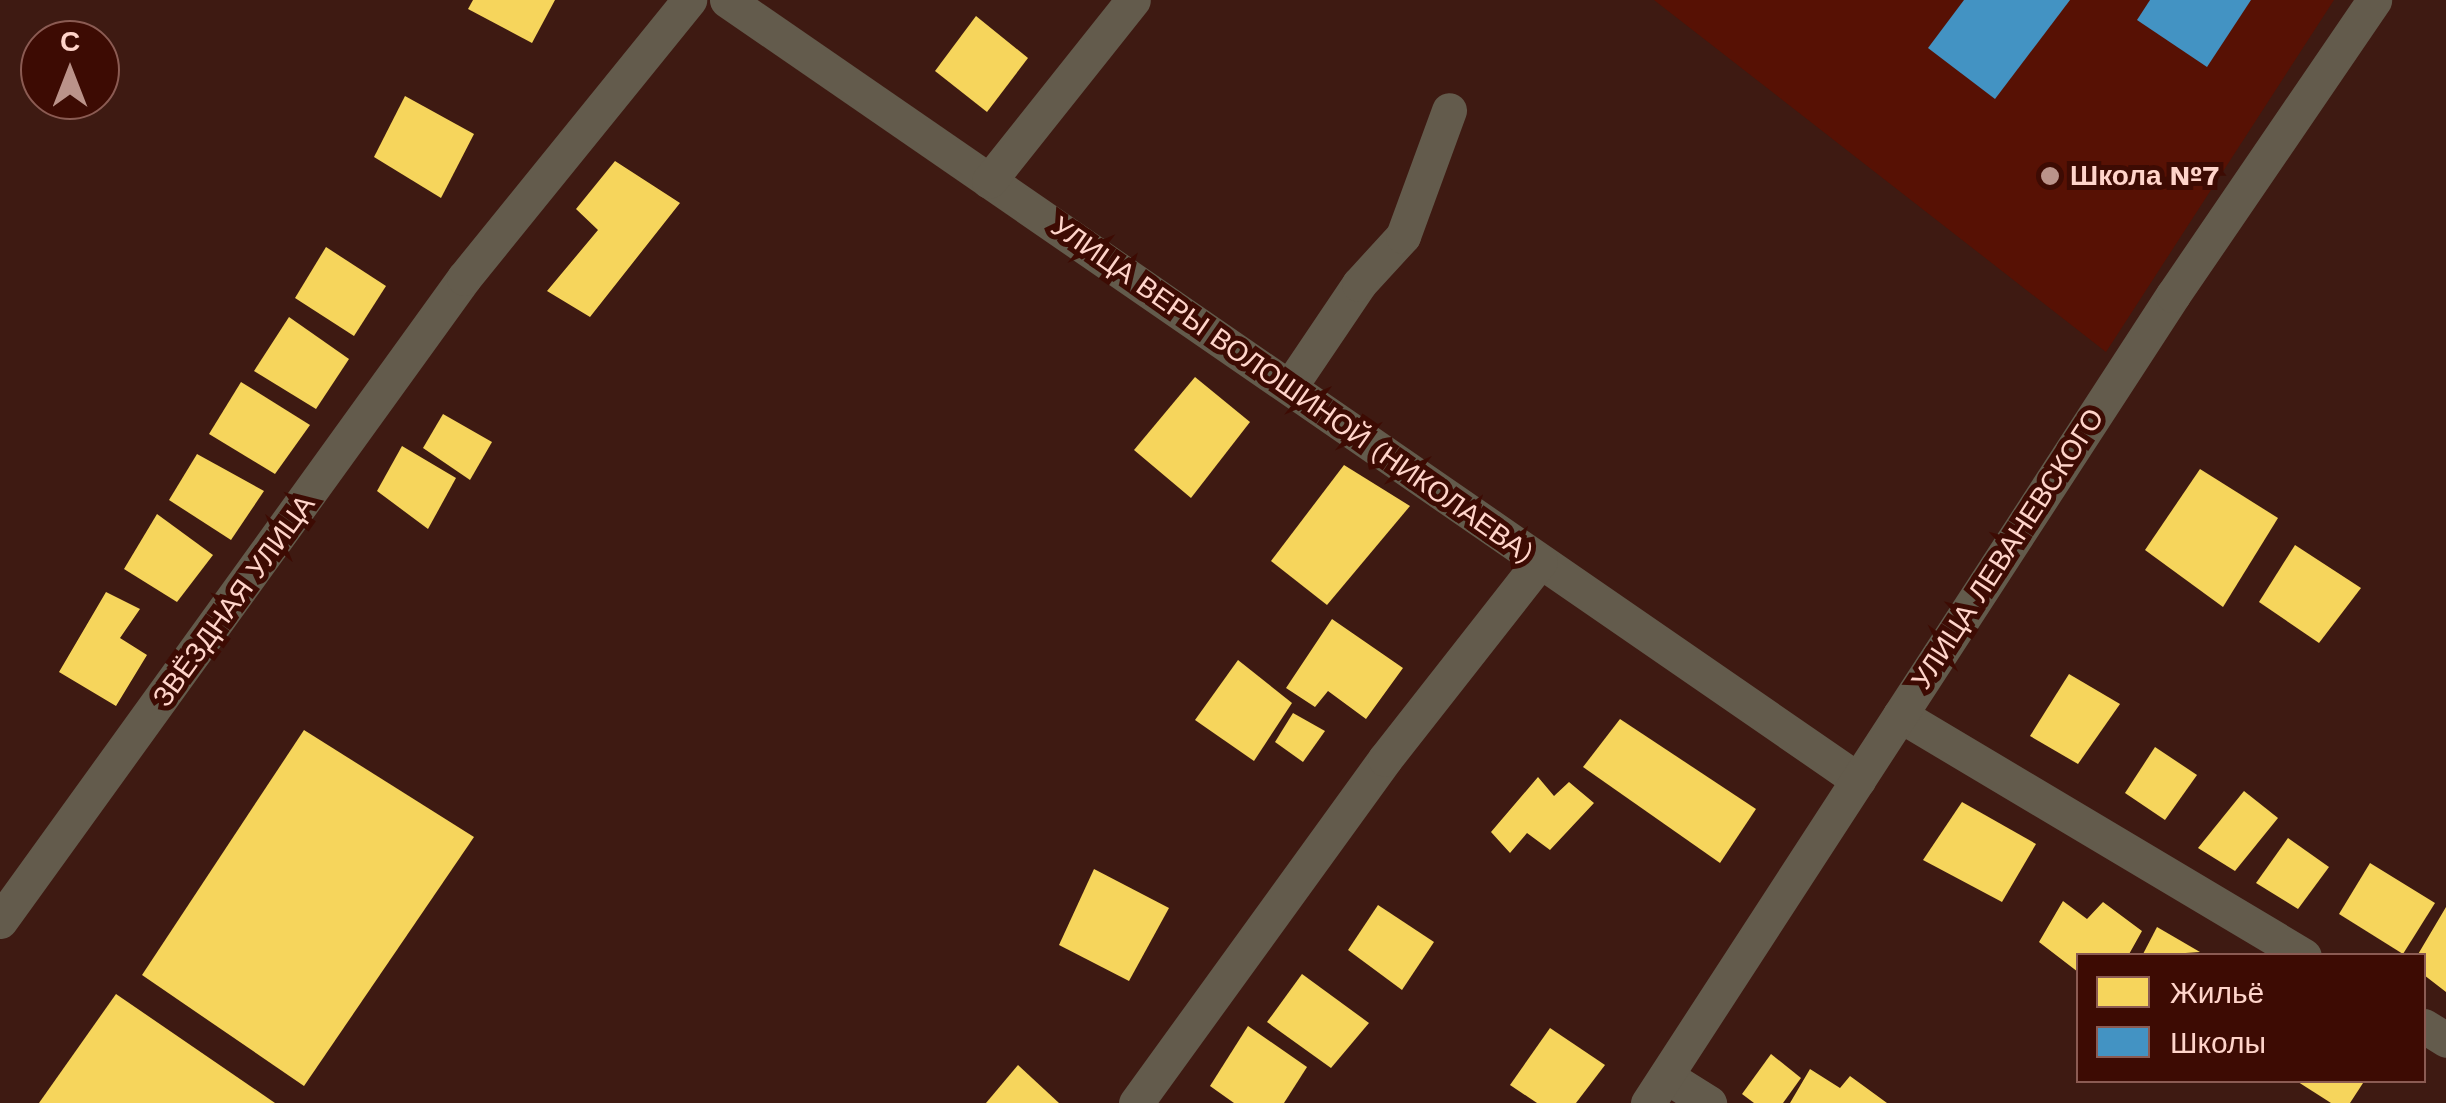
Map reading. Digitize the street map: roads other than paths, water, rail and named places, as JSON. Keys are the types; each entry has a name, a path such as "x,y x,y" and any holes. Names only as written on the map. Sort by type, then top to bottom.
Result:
{"street":[{"name":"ЗВЁЗДНАЯ УЛИЦА","path":"0,921 464,278 689,0"},
{"name":"УЛИЦА ВЕРЫ ВОЛОШИНОЙ (НИКОЛАЕВА)","path":"726,0 1292,385 1858,780"},
{"path":"989,181 1133,0"},
{"name":"УЛИЦА ЛЕВАНЕВСКОГО","path":"1657,1089 2374,0"},
{"path":"1292,385 1359,284 1403,236 1449,110"},
{"path":"1136,1103 1385,760 1540,561"},
{"path":"1900,715 2299,953"},
{"path":"1657,1089 1710,1103"}],"place":[{"name":"Школа №7","path":"2050,176"}]}
